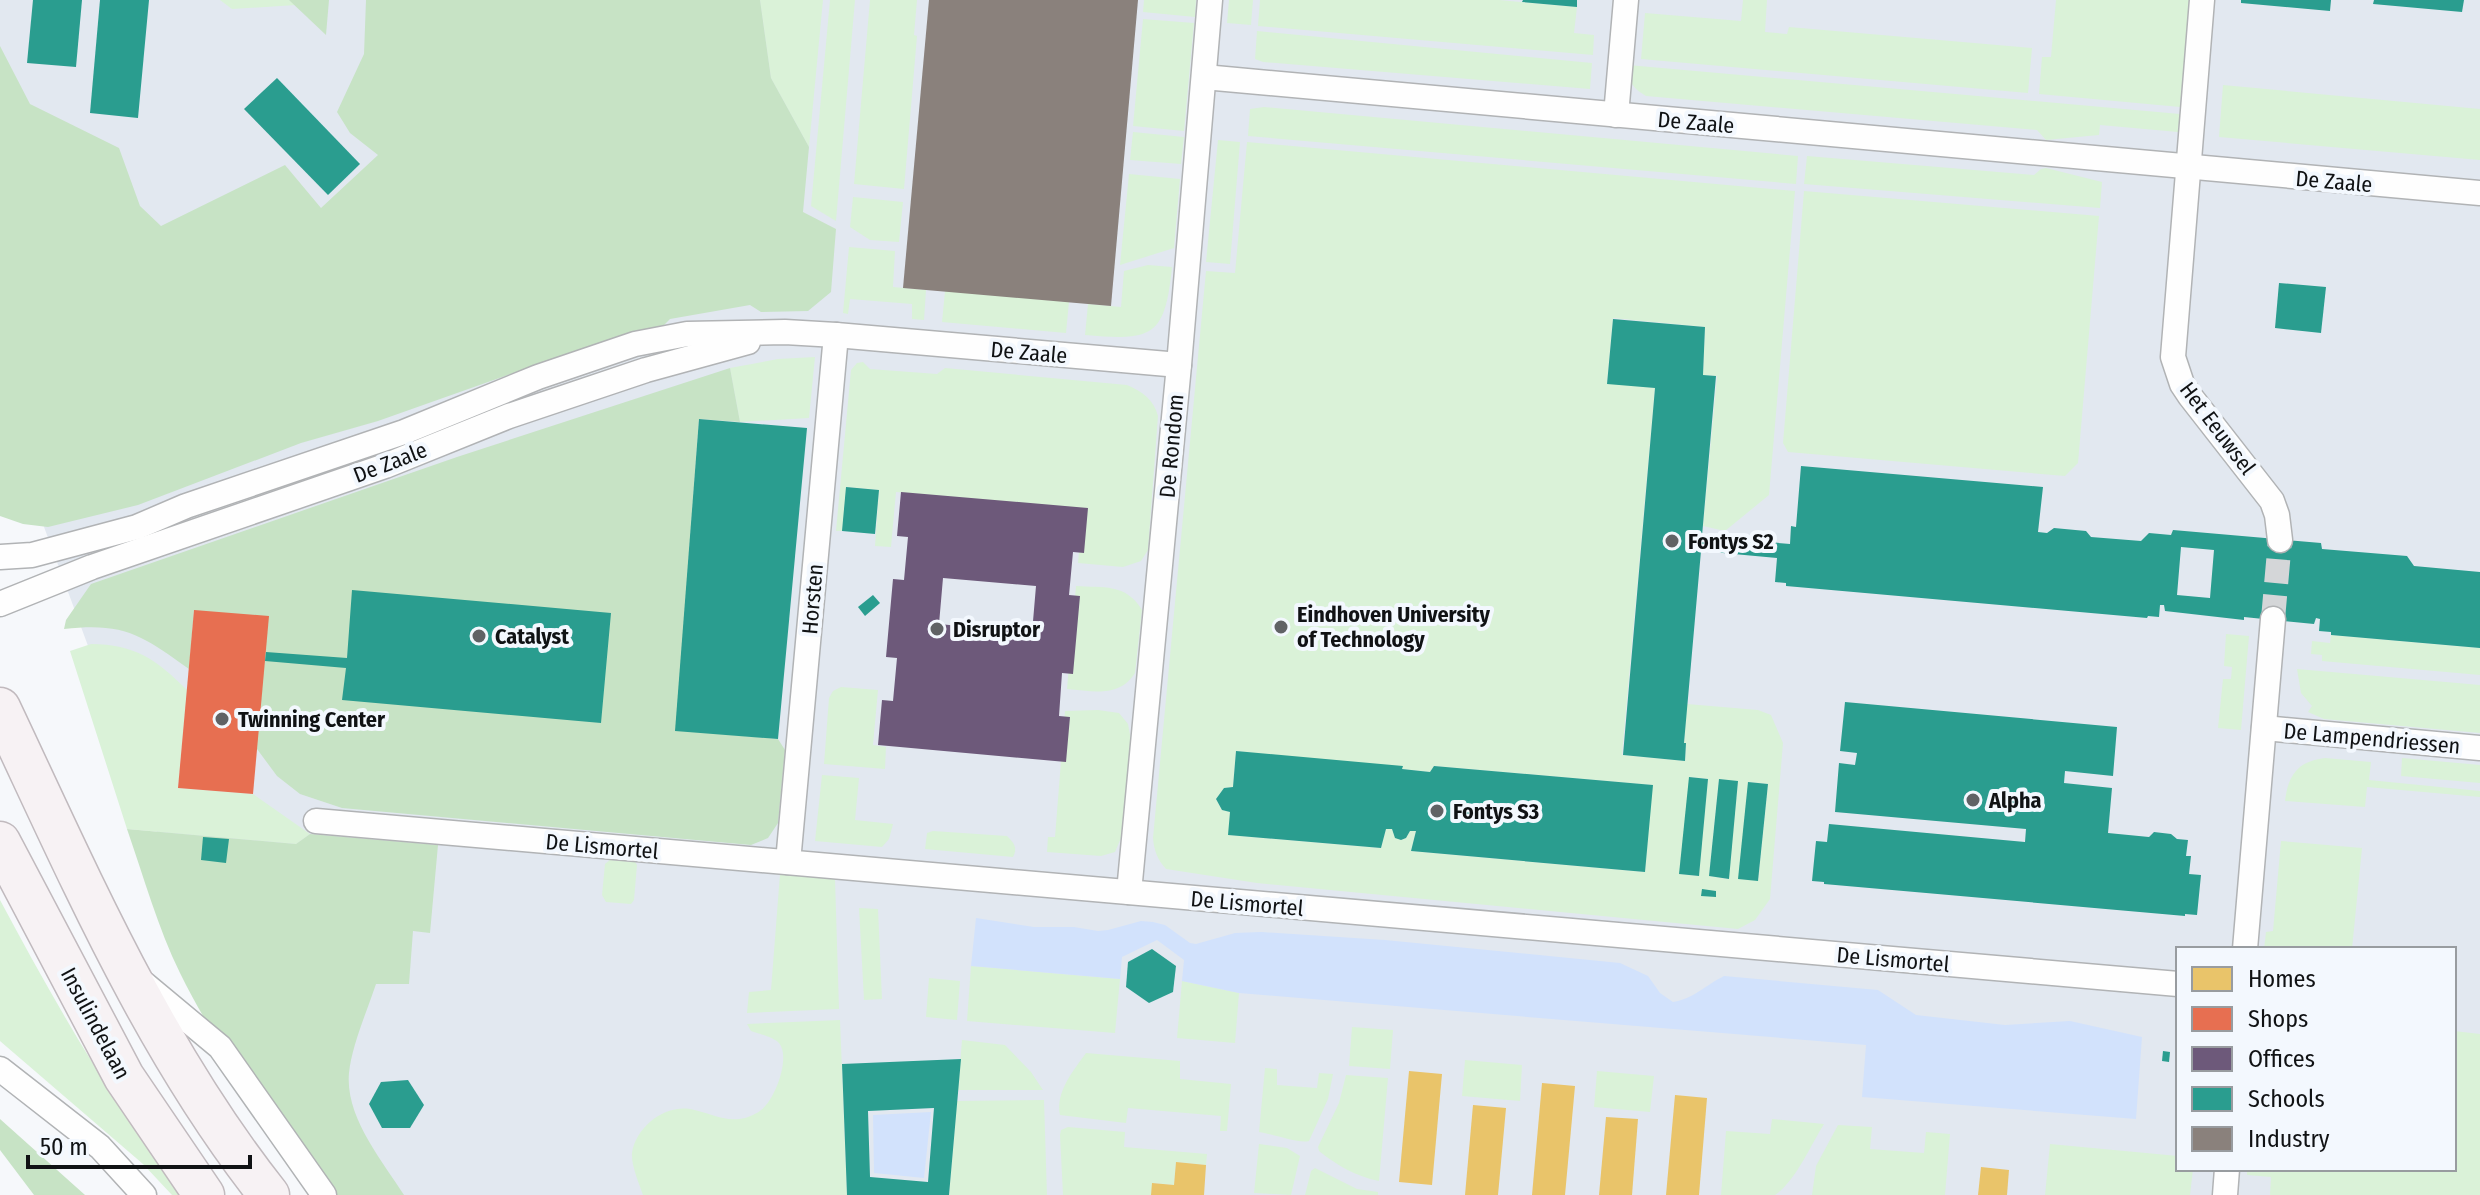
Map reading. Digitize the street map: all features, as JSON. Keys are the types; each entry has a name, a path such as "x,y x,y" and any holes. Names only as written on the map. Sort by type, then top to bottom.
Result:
{"main road":[{"path":"0,708 126,969 177,1062 269,1195"},
{"name":"Insulindelaan","path":"0,842 124,1077 204,1195"}],"street":[{"name":"De Rondom","path":"1129,892 1210,0"},
{"path":"1616,115 1626,0"},
{"path":"2188,168 2202,0"},
{"name":"De Zaale","path":"1204,77 2480,193"},
{"name":"Het Eeuwsel","path":"2188,168 2173,341 2176,371 2190,396 2272,501 2280,540"},
{"name":"De Zaale","path":"0,557 32,555 137,527 186,506 404,432 538,377 635,344 687,334 785,332 836,335 1179,365"},
{"name":"De Zaale","path":"0,604 92,567 385,466 509,416 646,370 785,332"},
{"name":"Horsten","path":"788,862 836,335"},
{"path":"2245,947 2273,619"},
{"name":"De Lampendriessen","path":"2264,728 2480,748"},
{"name":"De Lismortel","path":"316,821 2176,984"},
{"path":"126,969 220,1047 324,1195"},
{"path":"0,1069 100,1147 144,1195"},
{"path":"2225,1195 2227,1171"}],"shaded area":[{"name":"Eindhoven University of Technology","path":"0,0 2480,0 2480,1195 361,1195 158,835 0,408"}],"green space":[{"path":"220,0 289,0 296,5 232,9"},
{"path":"289,0 329,0 326,35"},
{"path":"366,0 760,0 771,78 809,147 803,212 836,229 831,292 808,311 761,312 750,305 670,319 661,328 536,365 378,421 301,443 138,505 48,527 23,524 0,516 0,46 30,104 119,148 140,206 161,226 285,165 321,208 378,155 350,133 337,112 364,54"},
{"path":"760,0 823,0 809,147 771,78"},
{"path":"830,0 855,0 836,221 811,206"},
{"path":"870,0 917,0 914,35 917,36 904,189 854,184"},
{"path":"1144,0 1196,0 1195,17 1143,12"},
{"path":"1229,0 1253,0 1251,25 1227,23"},
{"path":"1260,0 1499,0 1577,7 1574,33 1594,35 1593,55 1258,26"},
{"path":"1743,0 1767,0 1765,32 1787,34 1789,27 2032,48 2028,93 1641,59 1645,13 1741,21"},
{"path":"2056,0 2190,0 2180,107 2039,94 2042,57 2051,57"},
{"path":"1143,19 1194,23 1184,131 1133,126"},
{"path":"1257,31 1592,63 1590,89 1263,62 1255,59"},
{"path":"1628,65 2180,114 2178,132 2100,125 2099,135 2046,140 2037,130 1646,96 1632,84"},
{"path":"2223,85 2480,109 2480,160 2219,137"},
{"path":"1264,107 1798,156 1796,184 1248,136 1250,109"},
{"path":"1133,132 1184,137 1181,164 1130,160"},
{"path":"1218,140 1240,142 1230,264 1206,262"},
{"path":"1247,142 1795,191 1769,495 1725,531 1703,526 1717,376 1703,375 1705,327 1613,318 1607,383 1655,388 1622,755 1685,761 1687,704 1758,710 1771,715 1783,743 1770,899 1755,920 1738,929 1257,883 1166,869 1156,854 1153,838 1206,271 1235,273","holes":["1236,751 1430,772 1434,766 1652,785 1645,872 1411,851 1416,831 1410,831 1401,840 1395,837 1392,829 1386,829 1381,848 1229,835 1230,812 1222,810 1216,799 1224,788 1233,787","1690,777 1708,779 1698,876 1680,874","1719,779 1738,782 1728,879 1709,876","1748,782 1768,784 1758,881"]},
{"path":"1807,156 2034,175 2046,168 2102,182 2100,208 1804,184"},
{"path":"1129,174 1180,179 1174,248 1120,265"},
{"path":"1804,191 2099,216 2078,463 2065,476 1788,452 1783,443"},
{"path":"853,197 903,202 899,242 870,240 850,227"},
{"path":"849,247 895,251 893,287 926,290 924,320 912,319 912,304 850,299 848,314 843,313"},
{"path":"1148,265 1172,267 1165,308 1151,330 1126,337 1085,335 1088,304 1121,307 1124,271"},
{"path":"945,291 1069,302 1066,333 942,322"},
{"path":"815,357 809,418 740,422 730,368 778,359"},
{"path":"863,362 870,369 937,374 945,368 1127,385 1142,393 1154,405 1158,416 1148,550 1141,561 1123,567 1078,563 1083,509 896,492 891,547 875,546 879,490 847,487 842,531 836,531 851,370 857,363"},
{"path":"730,368 740,422 699,419 676,730 778,739 785,750 778,823 768,838 751,845 342,808 300,794 277,776 257,749 194,610 189,669 158,647 131,634 102,628 64,629 66,620 91,584 457,457"},
{"path":"1076,586 1121,591 1136,601 1142,610 1135,673 1129,681 1113,690 1067,689"},
{"path":"2226,634 2249,636 2241,730 2218,728 2223,679 2231,679 2232,667 2224,666"},
{"path":"2331,635 2480,648 2480,675 2322,661 2322,655 2311,654 2312,641 2330,643"},
{"path":"91,644 120,647 144,656 166,670 187,690 178,788 253,794 310,834 296,844 127,829 70,651"},
{"path":"2297,669 2480,685 2480,733 2324,719 2308,712 2312,706 2301,693"},
{"path":"841,687 878,690 873,745 886,747 885,769 824,764 829,698 833,691"},
{"path":"1065,711 1119,713 1128,724 1131,740 1121,838 1115,852 1101,856 1047,852 1048,837 1055,837"},
{"path":"2325,758 2371,762 2369,780 2480,791 2480,797 2367,787 2365,807 2285,801 2296,771 2308,762"},
{"path":"2402,758 2480,765 2480,783 2401,776"},
{"path":"822,775 859,778 855,820 893,824 889,839 882,847 815,841"},
{"path":"127,829 296,844 310,834 438,845 430,933 413,931 409,984 376,984 356,1040 349,1073 349,1089 359,1122 404,1195 323,1195 248,1087 195,1002 165,938"},
{"path":"927,833 1007,836 1015,851 1013,857 925,849"},
{"path":"2281,841 2362,848 2352,947 2264,947 2266,932 2273,931"},
{"path":"610,860 635,862 637,865 631,904 606,902 602,895 605,864"},
{"path":"780,874 835,879 839,1009 747,1013 749,992 771,990"},
{"path":"0,900 86,1052 133,1125 184,1195 172,1195 143,1164 0,1041"},
{"path":"859,908 878,909 882,999 864,1000"},
{"path":"971,966 1120,979 1115,1033 967,1021"},
{"path":"929,978 960,981 957,1020 926,1017"},
{"path":"1182,981 1239,993 1235,1043 1177,1038"},
{"path":"840,1020 847,1195 643,1195 632,1153 639,1135 653,1120 661,1114 680,1109 697,1110 724,1118 745,1118 760,1111 771,1097 780,1078 782,1049 770,1037 751,1031 747,1024"},
{"path":"1352,1027 1393,1030 1390,1069 1349,1066"},
{"path":"2456,1031 2480,1034 2480,1195 2270,1195 2271,1177 2247,1175 2247,1171 2456,1171"},
{"path":"962,1040 1005,1045 1031,1072 1043,1090 958,1090"},
{"path":"1086,1053 1180,1061 1180,1079 1231,1084 1227,1131 1220,1131 1221,1116 1128,1108 1126,1123 1060,1115 1063,1090"},
{"path":"1465,1060 1522,1065 1520,1101 1462,1096"},
{"path":"1265,1068 1277,1069 1277,1085 1317,1088 1319,1073 1333,1074 1328,1099 1309,1141 1259,1132"},
{"path":"1597,1071 1654,1076 1650,1112 1594,1107"},
{"path":"1346,1075 1388,1078 1379,1181 1347,1170 1319,1151 1318,1147 1339,1103"},
{"path":"1044,1100 1047,1195 949,1195 957,1101"},
{"path":"0,1119 85,1195 34,1195 0,1150"},
{"path":"1772,1119 1824,1124 1796,1172 1775,1195 1721,1195 1726,1131 1770,1134"},
{"path":"1838,1125 1872,1127 1870,1149 1924,1153 1926,1132 1950,1134 1945,1195 1812,1195 1816,1166"},
{"path":"1068,1127 1125,1132 1124,1147 1207,1154 1206,1165 1176,1162 1174,1185 1153,1183 1151,1195 1063,1195 1060,1135 1061,1130"},
{"path":"1259,1144 1287,1148 1300,1156 1291,1195 1254,1193"},
{"path":"2050,1144 2176,1156 2176,1171 2193,1171 2190,1195 2045,1195"},
{"path":"1315,1168 1357,1189 1378,1192 1378,1195 1305,1195 1311,1171"}],"water":[{"path":"976,918 1034,927 1074,927 1098,931 1141,921 1153,922 1165,925 1196,944 1235,933 1261,932 1385,940 1620,963 1648,976 1660,993 1673,1002 1694,995 1724,976 1878,990 1916,1015 2005,1025 2070,1021 2142,1037 2136,1119 1862,1097 1866,1045 1239,993 1182,981 1184,960 1157,940 1122,957 1120,979 971,966"},
{"path":"931,1112 924,1178 874,1173 873,1115"}],"building: Homes":[{"path":"1409,1071 1442,1074 1432,1185 1399,1182"},
{"path":"1542,1083 1575,1086 1565,1195 1532,1195"},
{"path":"1675,1095 1707,1098 1699,1195 1666,1195"},
{"path":"1473,1105 1506,1108 1498,1195 1465,1195"},
{"path":"1606,1117 1638,1119 1632,1195 1599,1195"},
{"path":"1176,1162 1206,1165 1204,1195 1151,1195 1152,1183 1174,1185"},
{"path":"1981,1167 2009,1170 2007,1195 1978,1195"}],"building: Shops":[{"name":"Twinning Center","path":"194,610 269,616 253,794 178,788"}],"building: Offices":[{"name":"Disruptor","path":"901,492 1088,508 1084,553 1073,552 1069,595 1080,596 1073,674 1062,673 1059,716 1070,717 1066,762 878,745 882,700 893,701 897,658 886,657 893,579 904,580 908,537 897,536","holes":["943,578 1036,586 1032,633 939,624"]}],"building: Schools":[{"path":"33,0 82,0 76,67 27,63"},
{"path":"100,0 149,0 138,118 90,113"},
{"path":"1577,0 1577,7 1522,2"},
{"path":"2241,0 2331,0 2330,11 2241,3"},
{"path":"2374,0 2464,0 2462,12 2373,4"},
{"path":"277,78 360,164 328,195 244,109"},
{"path":"2279,283 2326,287 2321,333 2275,328"},
{"path":"1613,319 1705,327 1703,375 1716,376 1702,536 1790,544 1791,526 1796,527 1801,466 2043,487 2038,532 2047,533 2054,528 2086,531 2091,537 2141,541 2149,533 2171,535 2173,530 2321,543 2322,549 2407,556 2414,566 2480,572 2480,648 2331,635 2331,632 2319,631 2320,619 2316,618 2314,624 2244,617 2244,620 2165,611 2164,605 2160,605 2159,617 2147,618 1786,586 1786,583 1775,582 1777,558 1701,551 1685,761 1623,755 1655,388 1607,384","holes":["2181,547 2214,550 2210,598 2177,595"]},
{"path":"699,419 807,428 778,739 675,731"},
{"path":"846,487 879,490 875,534 842,531"},
{"name":"Catalyst","path":"352,590 611,613 601,723 342,700 346,668 265,661 266,652 347,658"},
{"path":"873,595 880,603 865,616 858,607"},
{"name":"Alpha","path":"1845,702 2117,727 2113,776 2065,771 2064,783 2112,788 2108,833 2149,837 2154,832 2188,840 2186,856 2191,856 2189,874 2201,875 2197,915 1812,881 1816,841 1827,842 1829,824 2025,842 2026,829 1835,812 1839,763 1855,765 1857,753 1840,751"},
{"name":"Fontys S3","path":"1236,751 1403,766 1402,769 1430,772 1434,766 1653,785 1645,872 1411,851 1416,831 1410,831 1401,840 1395,838 1392,829 1386,829 1381,848 1228,835 1230,812 1222,810 1216,799 1224,788 1233,787"},
{"path":"1689,777 1708,779 1699,876 1679,874"},
{"path":"1719,779 1738,781 1729,879 1709,876"},
{"path":"1748,782 1768,784 1758,881 1738,879"},
{"path":"203,837 229,839 226,863 201,860"},
{"path":"1702,889 1716,891 1716,897 1701,896"},
{"path":"1152,949 1176,966 1173,992 1149,1003 1126,987 1128,962"},
{"path":"2163,1051 2170,1052 2169,1062 2162,1061"},
{"path":"961,1059 949,1195 847,1195 842,1064","holes":["934,1108 928,1182 870,1177 868,1111"]},
{"path":"408,1080 424,1105 410,1128 382,1128 369,1104 381,1082"}],"building: Industry":[{"path":"929,0 1138,0 1111,306 903,288"}],"tunnel":[{"path":"2273,619 2280,540"}],"place":[{"name":"Fontys S2","path":"1672,541"},
{"name":"Eindhoven University of Technology","path":"1281,627"},
{"name":"Disruptor","path":"937,629"},
{"name":"Catalyst","path":"479,636"},
{"name":"Twinning Center","path":"222,719"},
{"name":"Alpha","path":"1973,800"},
{"name":"Fontys S3","path":"1437,811"}]}
